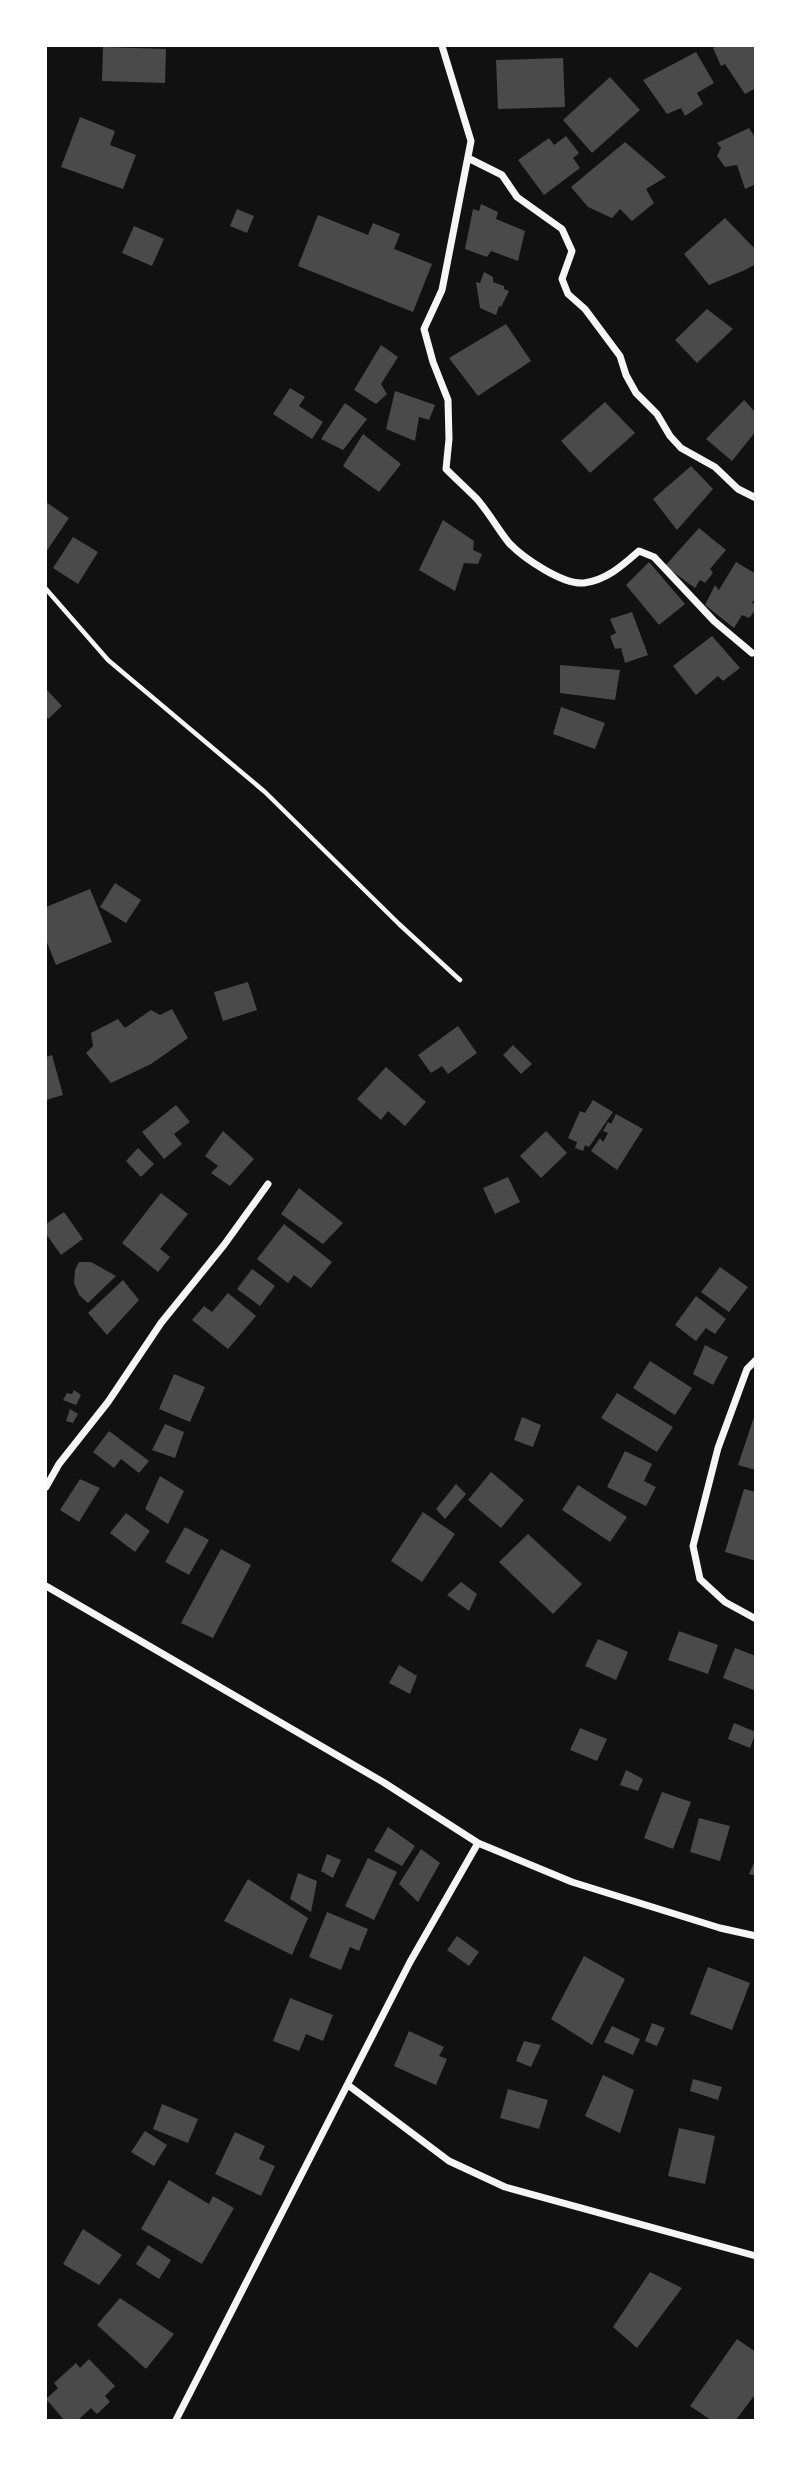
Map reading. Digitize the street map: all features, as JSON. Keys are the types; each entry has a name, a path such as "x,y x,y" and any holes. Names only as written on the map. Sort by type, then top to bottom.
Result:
{"street":[{"path":"442,46 471,141 442,290 424,329 447,400 449,439 446,469 476,498 510,543 538,566 566,580 584,583 616,572 639,551 654,557 714,621 752,653"},
{"path":"468,158 502,175 517,197 562,229 572,251 562,279 568,294 585,309 620,356 636,393 657,414 681,448 715,467 738,489 755,498"},
{"path":"46,1486 59,1464 108,1402 161,1323 224,1245 268,1184"},
{"path":"755,1360 747,1369 718,1448 693,1546 700,1579 724,1602 755,1619"},
{"path":"46,1586 383,1782 478,1843 572,1882 720,1928 755,1936"},
{"path":"176,2420 410,1962 478,1843"},
{"path":"348,2085 449,2161 478,2176 505,2187 755,2256"}],"path":[{"path":"46,589 108,660 265,792 398,924 460,980"}],"building":[{"path":"756,46 756,88 745,94 725,64 721,66 713,48"},
{"path":"103,47 166,49 165,83 102,81"},
{"path":"696,52 714,83 697,93 703,104 685,116 681,108 667,114 643,80"},
{"path":"563,58 565,107 498,109 496,60"},
{"path":"610,77 640,110 592,153 563,120"},
{"path":"80,117 115,131 110,145 136,155 123,189 61,167"},
{"path":"749,128 756,139 756,184 745,189 737,165 725,167 717,156 721,148 717,143"},
{"path":"566,136 579,153 573,158 580,168 544,195 518,160 549,138 554,145"},
{"path":"625,142 666,177 646,189 654,203 632,221 620,209 612,218 588,207 571,187"},
{"path":"481,204 498,212 496,219 525,231 518,261 491,251 487,257 465,249 473,209 479,211"},
{"path":"237,209 254,216 247,233 230,226"},
{"path":"318,215 368,235 373,223 400,234 394,249 432,264 413,312 298,266"},
{"path":"725,218 756,250 756,264 709,285 684,254"},
{"path":"134,226 164,239 152,266 122,253"},
{"path":"484,272 493,277 493,282 509,291 496,315 480,308 476,282 480,283"},
{"path":"707,309 733,329 697,363 675,340"},
{"path":"506,324 531,361 478,396 449,358"},
{"path":"381,345 398,357 381,384 387,394 376,404 354,390"},
{"path":"290,388 305,397 299,406 323,422 312,439 273,414"},
{"path":"395,391 435,405 429,420 419,417 415,441 386,429"},
{"path":"744,400 756,413 756,431 732,461 706,439"},
{"path":"605,402 635,433 590,473 561,441"},
{"path":"345,403 367,419 343,450 321,439"},
{"path":"363,434 401,464 379,492 343,466"},
{"path":"691,466 713,489 677,530 653,499"},
{"path":"46,502 69,518 46,552"},
{"path":"443,520 474,541 473,550 482,554 478,564 464,563 455,591 419,570"},
{"path":"699,528 726,550 710,569 713,573 705,583 700,580 695,588 665,566"},
{"path":"73,537 98,552 78,584 53,568"},
{"path":"649,562 685,604 659,625 626,585"},
{"path":"736,562 756,574 756,597 752,603 756,605 756,609 749,618 742,615 734,628 705,605 715,585 719,590"},
{"path":"632,612 648,655 625,663 621,648 615,649 610,636 616,633 610,619"},
{"path":"712,636 740,668 723,681 718,676 696,695 673,666"},
{"path":"560,665 620,670 615,700 560,693"},
{"path":"46,689 62,706 48,719 46,716"},
{"path":"561,707 605,723 595,749 553,734"},
{"path":"115,883 141,900 126,923 100,907"},
{"path":"90,889 112,942 56,965 46,940 46,907"},
{"path":"248,982 257,1010 223,1021 214,992"},
{"path":"172,1009 188,1038 151,1064 111,1083 86,1053 93,1046 91,1033 118,1019 125,1028 151,1010 160,1015"},
{"path":"458,1026 477,1053 448,1074 442,1066 431,1073 418,1055"},
{"path":"513,1045 532,1064 521,1074 503,1055"},
{"path":"52,1055 63,1095 46,1100 46,1057"},
{"path":"386,1067 426,1102 405,1126 388,1111 381,1120 357,1099"},
{"path":"593,1100 613,1112 589,1147 585,1145 583,1151 575,1148 577,1142 568,1138 580,1111 585,1113"},
{"path":"176,1105 190,1122 174,1134 182,1144 164,1159 142,1132"},
{"path":"616,1114 643,1129 617,1170 591,1151 600,1138 603,1142 608,1133 603,1131 608,1122 611,1124"},
{"path":"223,1131 254,1159 230,1186 211,1173 218,1166 205,1156"},
{"path":"546,1131 567,1153 541,1178 520,1156"},
{"path":"138,1148 154,1164 141,1177 126,1161"},
{"path":"508,1177 520,1202 495,1214 483,1188"},
{"path":"299,1188 343,1223 323,1244 281,1214"},
{"path":"161,1193 188,1214 160,1249 170,1257 158,1272 122,1243"},
{"path":"64,1212 83,1239 61,1255 46,1234 46,1224"},
{"path":"284,1224 332,1262 311,1288 294,1275 288,1283 257,1259"},
{"path":"79,1262 91,1262 116,1276 88,1303 79,1295 74,1283"},
{"path":"720,1267 748,1287 729,1312 701,1292"},
{"path":"252,1269 275,1286 260,1306 237,1289"},
{"path":"123,1280 139,1300 107,1335 88,1313"},
{"path":"228,1293 256,1316 228,1349 192,1320 204,1306 212,1312"},
{"path":"696,1296 726,1319 715,1334 706,1328 696,1341 675,1325"},
{"path":"705,1345 728,1357 713,1385 693,1374"},
{"path":"650,1361 692,1388 675,1415 633,1388"},
{"path":"174,1374 205,1387 190,1422 159,1409"},
{"path":"74,1390 81,1395 76,1405 63,1400 67,1393 72,1394"},
{"path":"617,1393 673,1427 657,1452 601,1418"},
{"path":"70,1409 78,1414 73,1423 66,1421"},
{"path":"756,1411 756,1470 738,1465"},
{"path":"522,1417 541,1425 533,1447 514,1440"},
{"path":"165,1424 184,1432 175,1458 152,1450"},
{"path":"109,1431 149,1461 139,1473 121,1459 114,1468 93,1452"},
{"path":"625,1451 652,1464 644,1481 656,1487 646,1506 607,1487"},
{"path":"491,1472 524,1500 501,1528 468,1500"},
{"path":"160,1476 184,1491 168,1524 145,1509"},
{"path":"80,1479 100,1488 79,1522 60,1510"},
{"path":"456,1484 466,1494 445,1519 436,1509"},
{"path":"578,1485 627,1517 610,1542 562,1510"},
{"path":"744,1489 756,1492 756,1561 725,1552"},
{"path":"423,1512 455,1534 422,1582 391,1561"},
{"path":"126,1513 150,1531 135,1552 110,1533"},
{"path":"185,1527 209,1540 189,1575 165,1562"},
{"path":"528,1534 582,1584 553,1614 499,1562"},
{"path":"221,1549 251,1565 213,1638 181,1623"},
{"path":"461,1582 477,1594 469,1611 447,1595"},
{"path":"679,1631 718,1645 708,1674 668,1660"},
{"path":"598,1639 628,1652 616,1680 585,1666"},
{"path":"735,1648 756,1656 756,1691 723,1678"},
{"path":"399,1665 417,1676 410,1694 389,1683"},
{"path":"734,1723 756,1732 750,1748 728,1739"},
{"path":"580,1728 607,1739 597,1761 570,1750"},
{"path":"626,1770 643,1779 638,1791 620,1785"},
{"path":"662,1792 691,1802 673,1849 644,1838"},
{"path":"699,1818 730,1826 720,1861 690,1852"},
{"path":"388,1827 415,1846 402,1866 374,1851"},
{"path":"421,1849 440,1863 418,1902 399,1884"},
{"path":"327,1854 341,1860 333,1878 321,1871"},
{"path":"368,1858 397,1872 374,1920 345,1906"},
{"path":"756,1858 756,1876 749,1874"},
{"path":"298,1873 317,1881 311,1912 290,1899"},
{"path":"248,1879 308,1918 292,1955 224,1921"},
{"path":"327,1912 368,1929 359,1951 350,1947 341,1970 309,1957"},
{"path":"457,1936 479,1952 469,1966 447,1950"},
{"path":"584,1956 625,1979 592,2045 551,2019"},
{"path":"708,1967 750,1983 732,2030 690,2014"},
{"path":"290,1998 333,2015 323,2041 306,2034 299,2051 273,2041"},
{"path":"652,2023 665,2028 657,2046 645,2041"},
{"path":"612,2026 640,2039 633,2055 604,2042"},
{"path":"409,2031 444,2047 439,2056 447,2059 436,2085 394,2066"},
{"path":"524,2041 541,2045 531,2067 516,2061"},
{"path":"603,2075 634,2090 620,2133 585,2116"},
{"path":"693,2079 722,2087 718,2100 690,2091"},
{"path":"508,2089 548,2100 539,2129 500,2118"},
{"path":"162,2104 198,2119 188,2143 153,2129"},
{"path":"679,2128 715,2136 705,2184 668,2176"},
{"path":"145,2131 167,2145 154,2166 131,2152"},
{"path":"235,2132 265,2146 259,2159 275,2166 261,2196 215,2174"},
{"path":"169,2180 209,2204 213,2196 234,2208 202,2264 141,2229"},
{"path":"83,2229 122,2255 99,2285 63,2264"},
{"path":"148,2245 171,2260 159,2279 136,2264"},
{"path":"650,2272 682,2288 637,2348 613,2327"},
{"path":"120,2298 174,2334 146,2369 97,2325"},
{"path":"737,2339 756,2352 756,2393 736,2420 711,2420 690,2406"},
{"path":"89,2359 115,2386 105,2396 110,2402 97,2414 91,2408 78,2420 64,2420 46,2399 58,2388 54,2383 76,2363 80,2368"}]}
